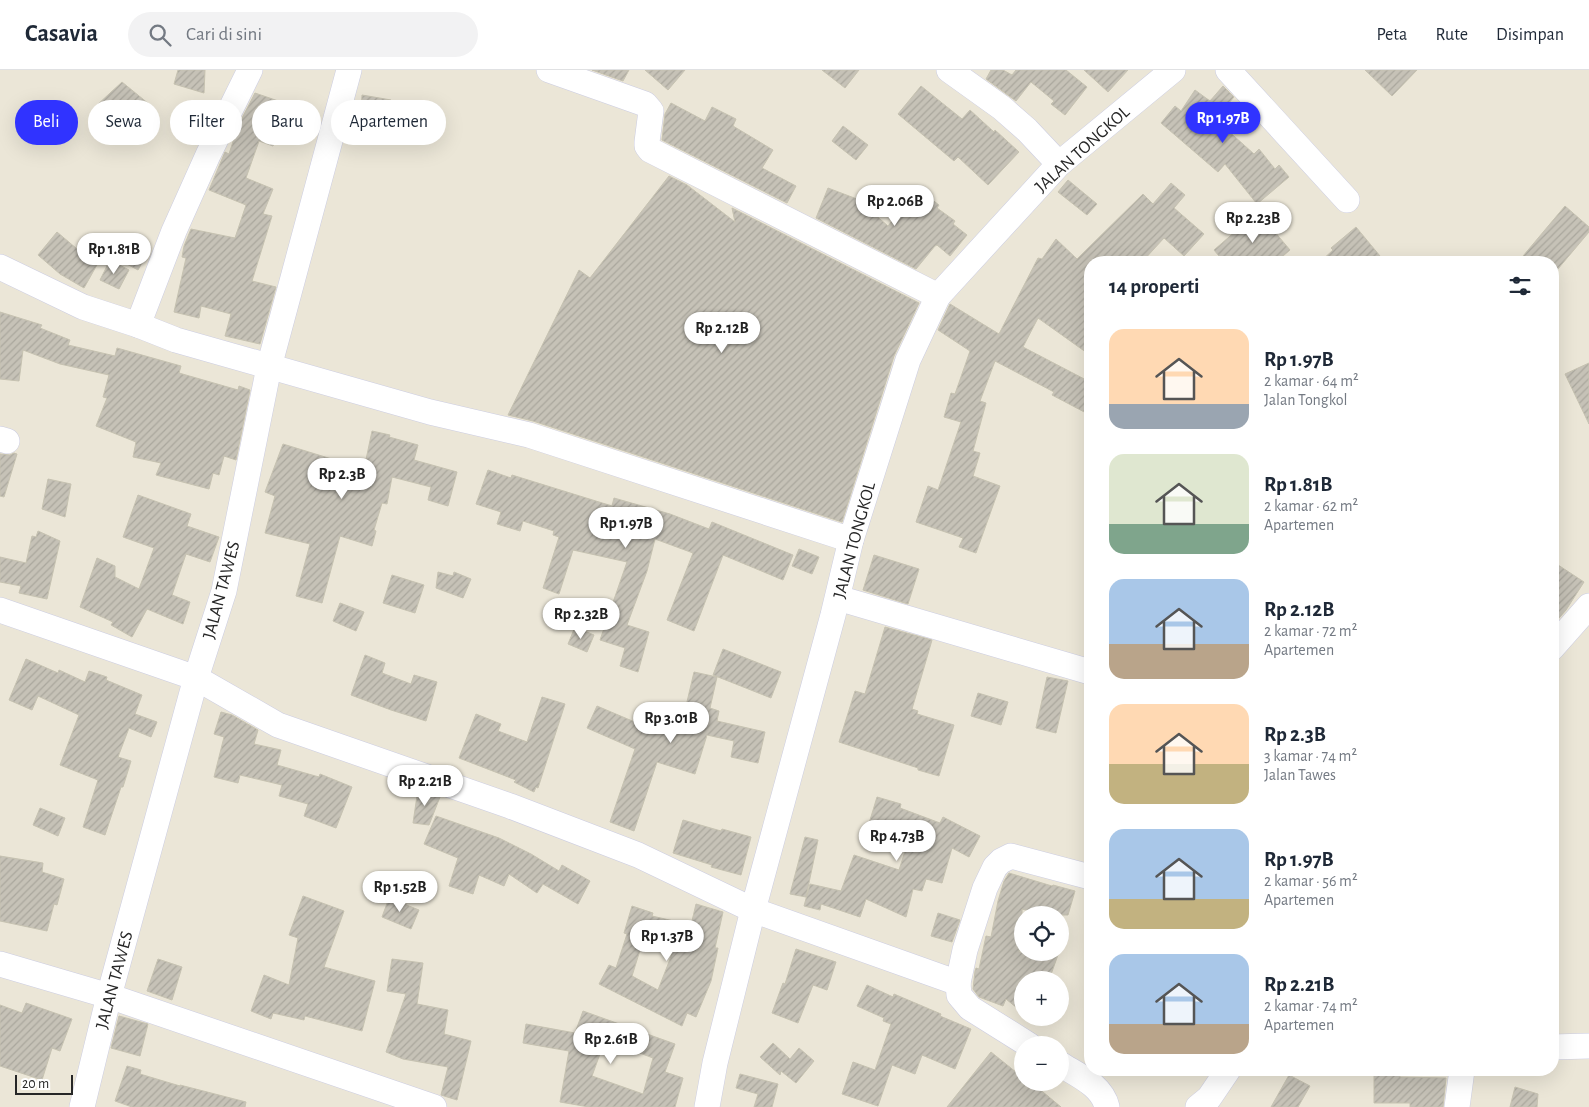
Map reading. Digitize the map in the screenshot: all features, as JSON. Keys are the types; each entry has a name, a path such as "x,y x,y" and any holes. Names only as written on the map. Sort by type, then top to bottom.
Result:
{"street":[{"path":"138,325 174,231 208,155 250,70"},
{"name":"JALAN TAWES","path":"82,1107 109,996 196,678 224,591 269,367 349,70"},
{"path":"549,70 646,104 651,111 647,146 653,152 938,296"},
{"name":"JALAN TONGKOL","path":"707,1107 715,1063 753,910 838,598 851,540 908,360 938,296 1059,164 1173,70"},
{"path":"1228,70 1347,200"},
{"path":"966,74 1027,130 1059,164"},
{"path":"0,267 82,307 138,325 176,340 430,412 529,435 851,540"},
{"path":"838,598 1084,670"},
{"path":"1559,640 1589,606"},
{"path":"0,610 196,678 278,725 510,806 638,855 753,910 958,983"},
{"path":"1015,1036 970,1008 959,995 958,983 965,950 985,888 995,867 1001,861 1011,856 1084,875"},
{"path":"0,964 109,996 434,1107"},
{"path":"1559,1047 1589,1046"},
{"path":"1069,1070 1089,1082 1112,1104"},
{"path":"1198,1107 1209,1098 1224,1076"},
{"path":"1457,1107 1461,1076"}],"building":[{"path":"178,70 205,70 204,93 174,84"},
{"path":"592,70 629,70 623,81"},
{"path":"645,70 685,70 668,90"},
{"path":"822,70 859,70 845,88"},
{"path":"991,70 1003,70 1012,75 1016,70 1066,70 1087,87 1065,115 1051,104 1054,101 1031,82 1016,101 986,79"},
{"path":"1084,70 1128,70 1108,92"},
{"path":"1365,70 1417,70 1392,96"},
{"path":"122,82 144,100 102,100"},
{"path":"921,86 962,119 970,110 1019,152 988,185 958,157 954,161 898,114"},
{"path":"1223,86 1234,97 1215,119 1254,154 1259,149 1275,169 1279,165 1289,177 1257,204 1225,164 1218,172 1161,123 1175,106 1181,111 1195,90 1210,101"},
{"path":"255,93 275,100 252,100 252,145 258,145 246,178 273,189 263,214 272,216 252,281 276,287 260,344 225,336 231,314 201,306 199,318 174,312 186,258 182,257 184,246 191,229 235,238 246,205 209,190 225,152 229,154 232,145 242,145 242,118"},
{"path":"362,95 391,100 362,100"},
{"path":"671,103 705,121 712,107 736,119 733,126 773,150 762,168 796,186 787,203 662,140 665,114"},
{"path":"843,126 868,145 856,160 832,141"},
{"path":"669,176 687,185 735,222 732,208 919,303 894,356 842,522 533,421 508,415 579,270 590,278"},
{"path":"1068,180 1097,204 1087,215 1058,192"},
{"path":"1171,183 1185,195 1174,208 1204,234 1184,256 1164,238 1148,256 1084,256 1084,351 1038,318 1023,347 1084,379 1084,412 1052,395 1054,392 995,361 980,401 986,403 973,451 980,453 973,476 1000,486 976,553 959,547 963,538 916,522 928,486 938,490 961,422 944,417 951,393 955,394 970,351 938,330 950,304 999,334 1038,258 1042,259 1056,239 1077,259 1143,194 1153,204"},
{"path":"828,188 857,199 888,226 918,189 939,205 937,208 955,221 953,224 967,235 950,256 937,245 935,246 916,269 816,218"},
{"path":"1565,206 1589,227 1589,232 1559,268 1559,256 1523,256"},
{"path":"1258,212 1290,250 1283,256 1219,256 1214,250"},
{"path":"1356,227 1380,256 1326,256 1333,250 1331,248"},
{"path":"57,232 83,254 98,263 84,288 60,274 38,255"},
{"path":"132,246 147,254 138,270 123,262"},
{"path":"110,260 129,270 119,289 100,280"},
{"path":"0,312 42,325 40,328 70,340 68,345 115,356 117,348 181,366 179,373 238,390 239,386 250,390 236,460 224,456 219,475 213,473 209,489 156,475 161,463 133,457 136,442 96,426 107,398 103,397 109,375 60,364 23,350 19,381 0,379"},
{"path":"1589,363 1589,424 1565,374"},
{"path":"372,431 418,445 414,460 457,472 448,506 428,500 431,487 392,477 387,504 382,503 374,530 376,531 372,546 340,536 322,603 296,596 310,544 265,533 275,496 265,492 283,444 364,469"},
{"path":"0,454 10,455 17,454 4,497 0,496"},
{"path":"488,470 511,478 512,475 612,506 614,498 670,514 709,529 712,522 793,555 783,580 723,555 694,631 667,620 693,553 655,539 647,571 627,625 649,632 638,672 620,666 625,648 600,640 627,562 573,550 559,594 543,588 559,537 553,535 554,531 523,521 520,531 497,524 501,512 476,504"},
{"path":"48,479 71,484 65,517 42,509"},
{"path":"138,495 191,514 187,526 219,537 210,562 186,554 172,595 190,602 183,624 147,609 132,637 111,625 113,622 80,607 97,558 115,566 115,577 139,589 154,548 123,537"},
{"path":"38,531 60,541 47,599 19,593 21,586 0,582 0,557 26,563 32,536 36,537"},
{"path":"799,549 819,557 812,574 792,566"},
{"path":"874,555 919,569 908,604 863,590"},
{"path":"1559,566 1584,582 1559,618"},
{"path":"438,572 453,576 454,572 471,579 463,598 436,588"},
{"path":"392,575 424,585 415,613 383,603"},
{"path":"340,603 364,612 356,631 333,621"},
{"path":"575,627 594,635 587,652 568,644"},
{"path":"885,627 932,640 912,709 918,711 917,714 954,725 939,776 839,742 855,691 865,694"},
{"path":"723,649 781,672 771,698 713,675"},
{"path":"365,655 385,663 382,673 411,684 414,675 437,682 426,721 351,695"},
{"path":"26,659 58,673 59,670 85,682 89,671 107,677 106,680 142,695 135,714 157,722 151,737 129,728 118,757 131,761 105,835 83,827 98,780 60,765 79,715 38,696 32,710 9,700"},
{"path":"694,672 717,677 710,708 719,711 717,721 765,732 758,763 731,757 734,741 707,735 695,774 657,762 634,831 610,822 635,749 587,728 597,706 663,734 672,703 686,706"},
{"path":"1047,677 1068,681 1056,733 1036,728"},
{"path":"978,693 1008,702 1001,725 971,716"},
{"path":"542,697 565,704 538,788 536,787 534,792 514,782 516,780 459,758 476,714 501,724 498,731 527,742"},
{"path":"221,712 232,715 258,730 254,744 281,750 277,765 319,777 320,774 352,787 336,828 304,816 308,804 279,796 282,785 240,775 238,783 214,777 224,737 214,734"},
{"path":"418,789 440,797 429,825 413,823"},
{"path":"877,797 901,804 900,808 940,823 943,817 980,836 969,857 952,848 942,883 926,879 922,891 913,889 906,917 866,899 860,917 821,904 820,910 804,906 810,884 841,891 854,855 899,870 908,842 867,830"},
{"path":"40,808 65,818 58,836 33,825"},
{"path":"436,816 499,838 559,871 562,865 590,881 578,904 543,884 537,893 509,874 504,886 479,875 473,894 449,886 458,858 424,844"},
{"path":"683,820 751,837 741,875 711,867 712,865 673,853"},
{"path":"805,837 818,840 806,897 790,894"},
{"path":"0,856 43,863 42,872 64,879 57,905 54,904 47,931 0,921"},
{"path":"1009,873 1075,891 1069,912 1069,906 1014,906 1014,961 1056,961 1052,971 1014,971 1014,1006 1006,999 1003,1006 979,997 973,989 975,971 976,968 979,969 986,936 991,937 1004,881"},
{"path":"303,896 344,911 324,967 375,981 362,1031 305,1016 304,1020 273,1013 271,1019 251,1011 264,975 289,985 298,938 289,935"},
{"path":"389,898 419,910 411,929 382,917"},
{"path":"696,904 723,912 715,948 718,948 711,981 696,1017 687,1013 682,1026 599,984 609,965 616,968 627,934 624,933 632,906 653,913 652,916 691,925","holes":["641,947 672,954 658,990 632,976"]},
{"path":"938,913 960,920 952,942 931,936"},
{"path":"796,949 836,962 827,990 813,985 798,1023 772,1013 783,983 785,984"},
{"path":"158,959 182,967 172,1000 147,991"},
{"path":"392,959 423,963 417,1004 448,1010 444,1034 471,1041 457,1100 441,1095 448,1067 403,1059 386,1052 406,994 387,991"},
{"path":"867,985 893,997 894,994 971,1029 955,1069 922,1055 915,1074 892,1065 878,1106 842,1094 853,1062 875,1070 891,1024 883,1021 884,1018 857,1006"},
{"path":"26,1003 72,1019 60,1051 52,1048 42,1080 0,1066 0,1005 22,1013"},
{"path":"583,1011 675,1044 665,1072 683,1078 675,1107 589,1107 560,1102 569,1051 523,1043 526,1024 575,1033","holes":["605,1040 653,1058 643,1094 592,1076"]},
{"path":"119,1016 148,1024 140,1056 111,1048"},
{"path":"773,1043 790,1059 799,1048 814,1061 796,1083 781,1071 780,1075 760,1057"},
{"path":"991,1052 1014,1071 1014,1091 1042,1091 1061,1107 947,1107"},
{"path":"127,1066 141,1070 140,1074 246,1102 245,1107 132,1107 115,1101"},
{"path":"740,1074 778,1084 772,1107 754,1107 758,1094 736,1088"},
{"path":"1288,1076 1310,1086 1298,1107 1271,1107"},
{"path":"1374,1076 1446,1078 1443,1107 1410,1107 1410,1103 1374,1103"},
{"path":"1515,1087 1538,1094 1537,1107 1510,1107"}]}
